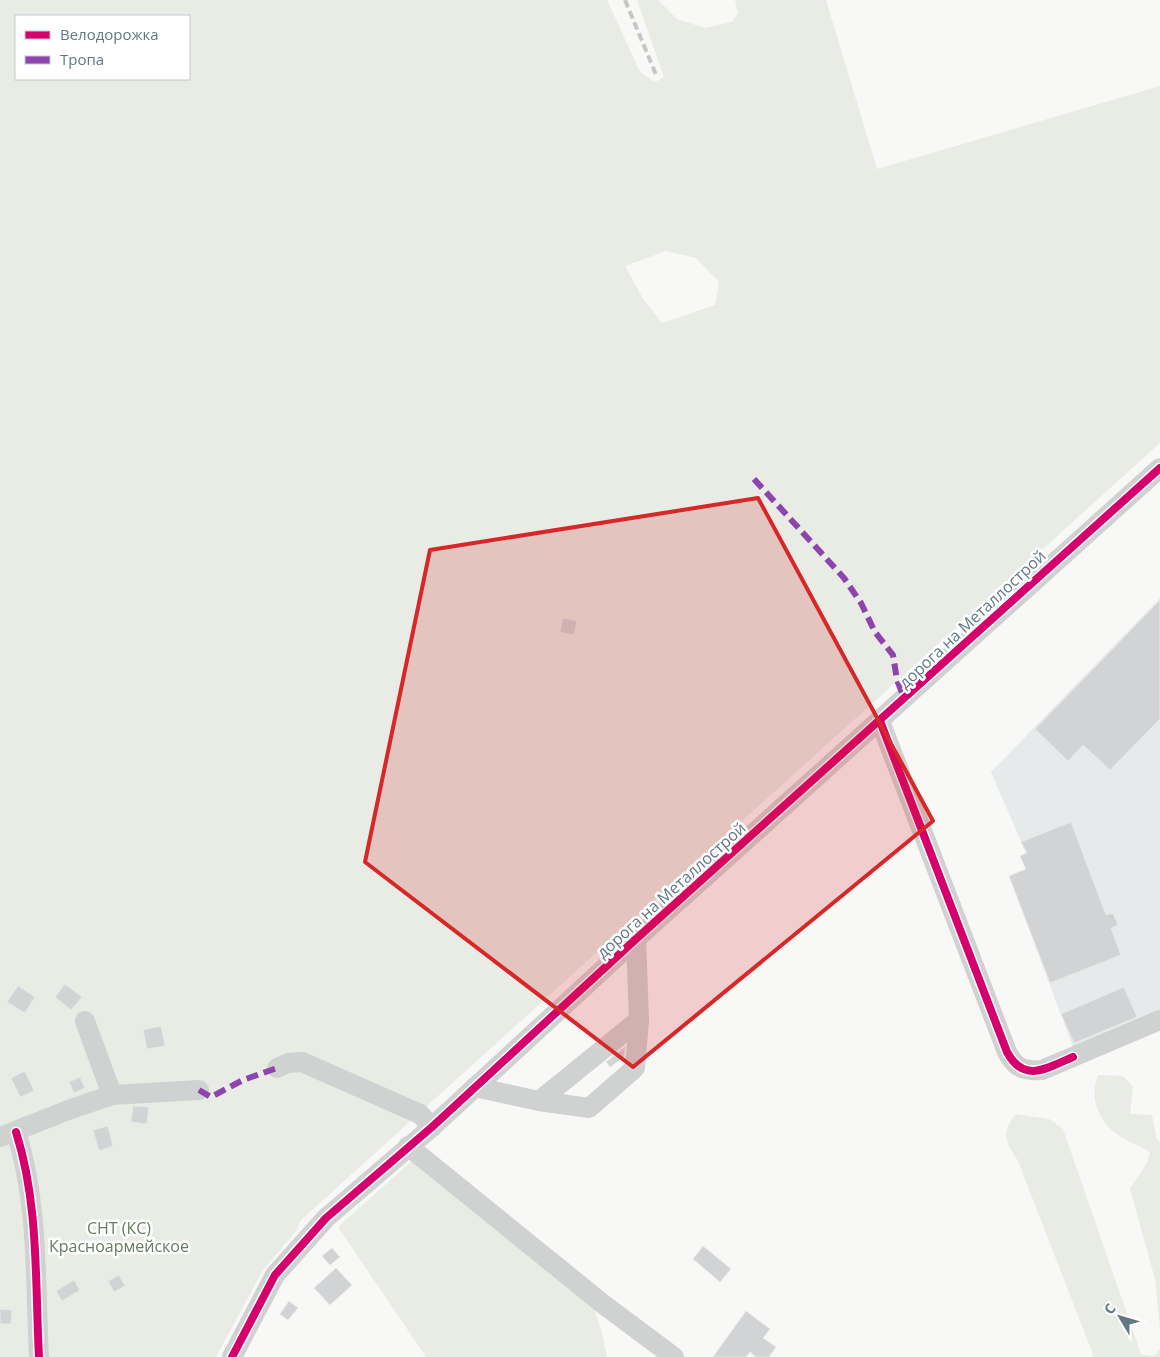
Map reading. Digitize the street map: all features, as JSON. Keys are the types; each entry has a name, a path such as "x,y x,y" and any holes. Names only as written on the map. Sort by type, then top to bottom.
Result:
{"street":[{"name":"дорога на Металлострой","path":"232,1357 275,1275 326,1218 432,1127 636,939 1160,468"},
{"path":"880,721 1007,1052 1014,1065 1025,1071 1042,1070 1160,1020"},
{"path":"475,1087 539,1101 589,1108 635,1068 639,1020 636,939"},
{"path":"539,1101 639,1020"},
{"path":"85,1021 112,1096"},
{"path":"277,1068 288,1063 302,1062 420,1114 432,1127"},
{"path":"39,1357 33,1213 24,1162 8,1134 71,1108 112,1096 200,1090"},
{"path":"408,1146 603,1304 674,1357"}],"highlighted area":[{"path":"758,498 933,821 633,1067 365,862 430,550"}],"shaded area":[{"path":"1160,598 1160,1010 1073,1047 1009,876 1026,869 1020,856 1026,853 991,772"}],"green space":[{"name":"СНТ (КС) Красноармейское","path":"0,0 607,0 640,72 655,82 664,77 637,0 658,0 677,19 705,28 732,22 738,13 735,0 826,0 877,169 1160,86 1160,443 300,1221 297,1230 263,1270 216,1357 0,1357","holes":["666,251 696,258 719,282 715,305 662,323 642,297 625,266"]},
{"path":"1098,1075 1123,1076 1133,1087 1130,1114 1152,1115 1156,1137 1160,1143 1160,1329 1155,1279 1130,1189 1146,1165 1150,1153 1117,1135 1104,1121 1096,1104 1095,1085"},
{"path":"1016,1114 1049,1119 1063,1129 1141,1354 1154,1356 1160,1349 1160,1357 1094,1357 1018,1161 1006,1138 1008,1127"},
{"path":"414,1159 593,1305 607,1357 426,1357 338,1227"}],"building":[{"path":"1160,600 1160,719 1110,770 1083,745 1068,761 1035,729"},
{"path":"563,618 577,621 574,635 560,632"},
{"path":"1071,822 1106,915 1113,913 1118,925 1111,928 1121,955 1050,983 1009,876 1026,869 1020,856 1027,853 1021,842"},
{"path":"65,984 82,997 71,1010 55,997"},
{"path":"18,986 35,997 25,1013 7,1002"},
{"path":"1124,987 1137,1017 1074,1043 1061,1014"},
{"path":"161,1026 165,1046 147,1049 143,1030"},
{"path":"625,1047 624,1057 610,1067 606,1062"},
{"path":"25,1071 34,1091 20,1097 11,1078"},
{"path":"80,1077 85,1088 74,1093 69,1082"},
{"path":"133,1106 149,1107 147,1124 131,1122"},
{"path":"108,1126 113,1146 99,1151 93,1130"},
{"path":"703,1246 731,1269 720,1282 693,1259"},
{"path":"332,1248 340,1257 330,1265 322,1256"},
{"path":"336,1268 352,1285 330,1305 314,1288"},
{"path":"119,1275 125,1286 114,1292 108,1281"},
{"path":"74,1280 80,1290 62,1301 56,1291"},
{"path":"289,1301 298,1308 288,1320 280,1314"},
{"path":"0,1309 12,1310 11,1324 0,1324"},
{"path":"746,1311 770,1329 763,1338 776,1347 769,1357 756,1357 750,1352 746,1357 713,1357"}],"railway":[{"path":"625,0 657,77"}],"marked path":[{"path":"754,479 844,578 861,603 875,632 893,655 897,680 905,700"},
{"path":"199,1090 211,1097 243,1080 277,1068"}],"cycle path":[{"path":"232,1357 275,1275 326,1218 432,1127 636,939 1160,468"},
{"path":"880,721 1007,1052 1014,1062 1028,1071 1045,1069 1073,1057"},
{"path":"16,1132 29,1187 35,1243 39,1357"}]}
